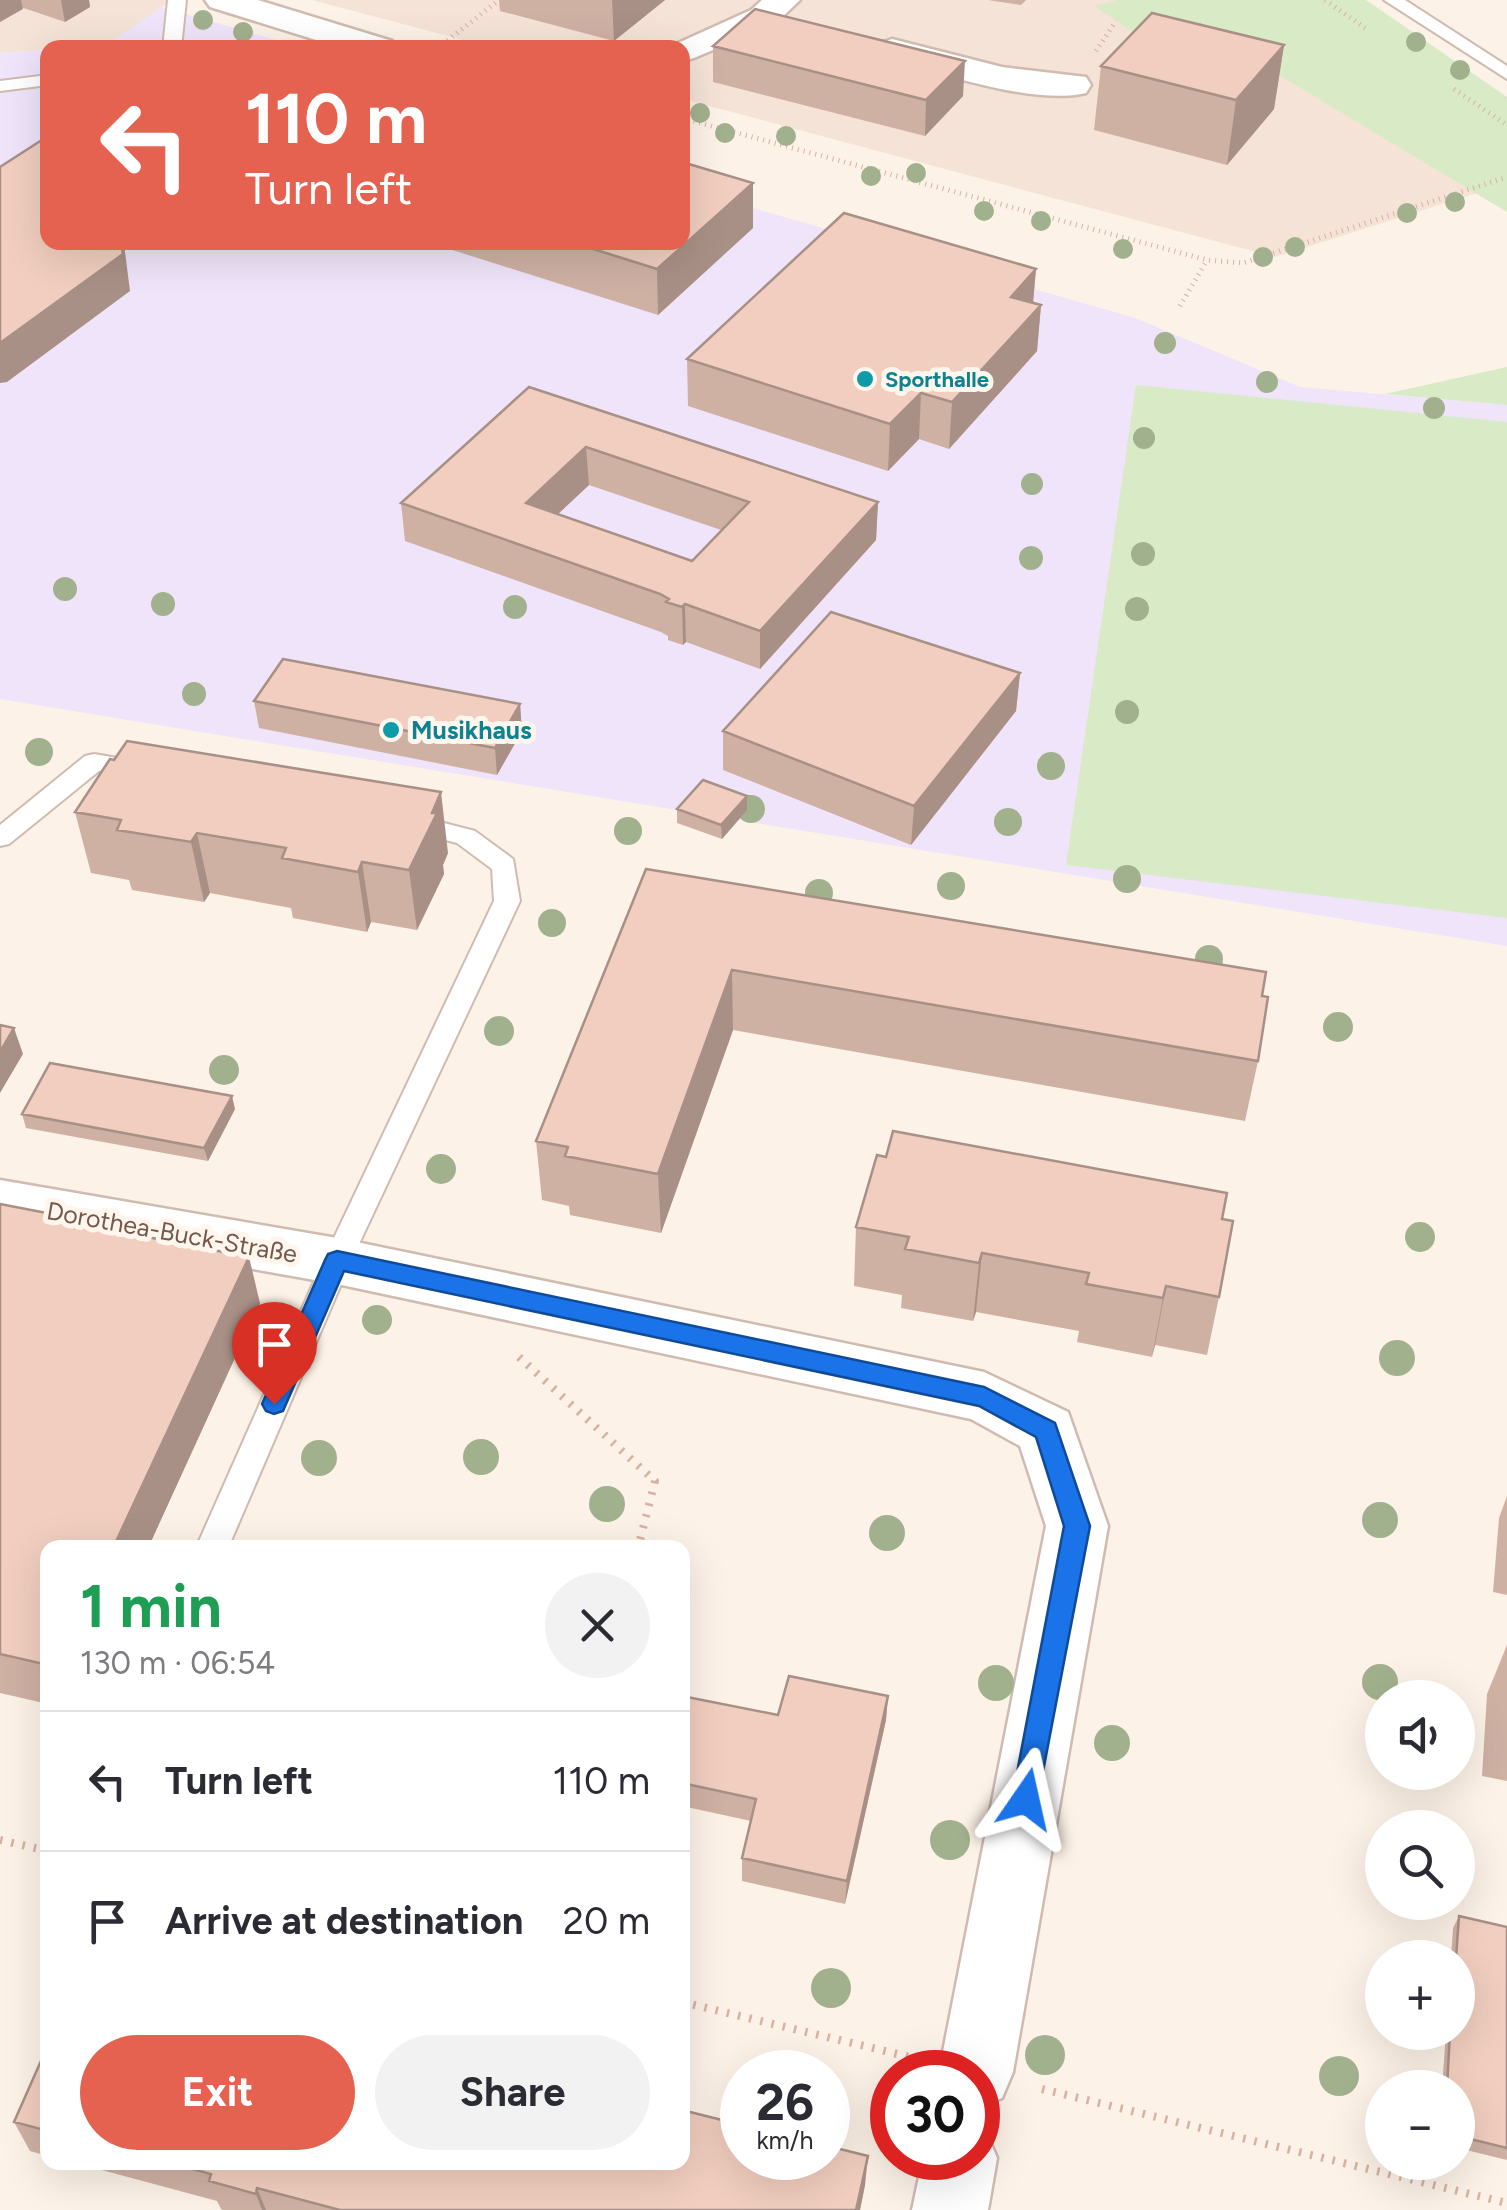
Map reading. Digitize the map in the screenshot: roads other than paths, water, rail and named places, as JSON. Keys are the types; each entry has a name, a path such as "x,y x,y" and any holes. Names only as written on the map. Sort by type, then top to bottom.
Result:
{"street":[{"path":"222,0 354,40"},
{"path":"690,48 782,14"},
{"path":"855,40 1002,78 1073,85"},
{"name":"Dorothea-Buck-Straße","path":"0,1202 337,1260 984,1397 1046,1430 1077,1526 980,2050"},
{"path":"950,2210 956,2180"}],"lane":[{"path":"173,40 178,0"},
{"path":"1392,0 1507,74"},
{"path":"0,86 40,81"},
{"path":"0,838 94,762 170,775"},
{"path":"215,1540 337,1260 507,900 504,865 466,837 376,813"}],"place":[{"name":"Sporthalle","path":"865,379"},
{"name":"Musikhaus","path":"391,730"}]}
